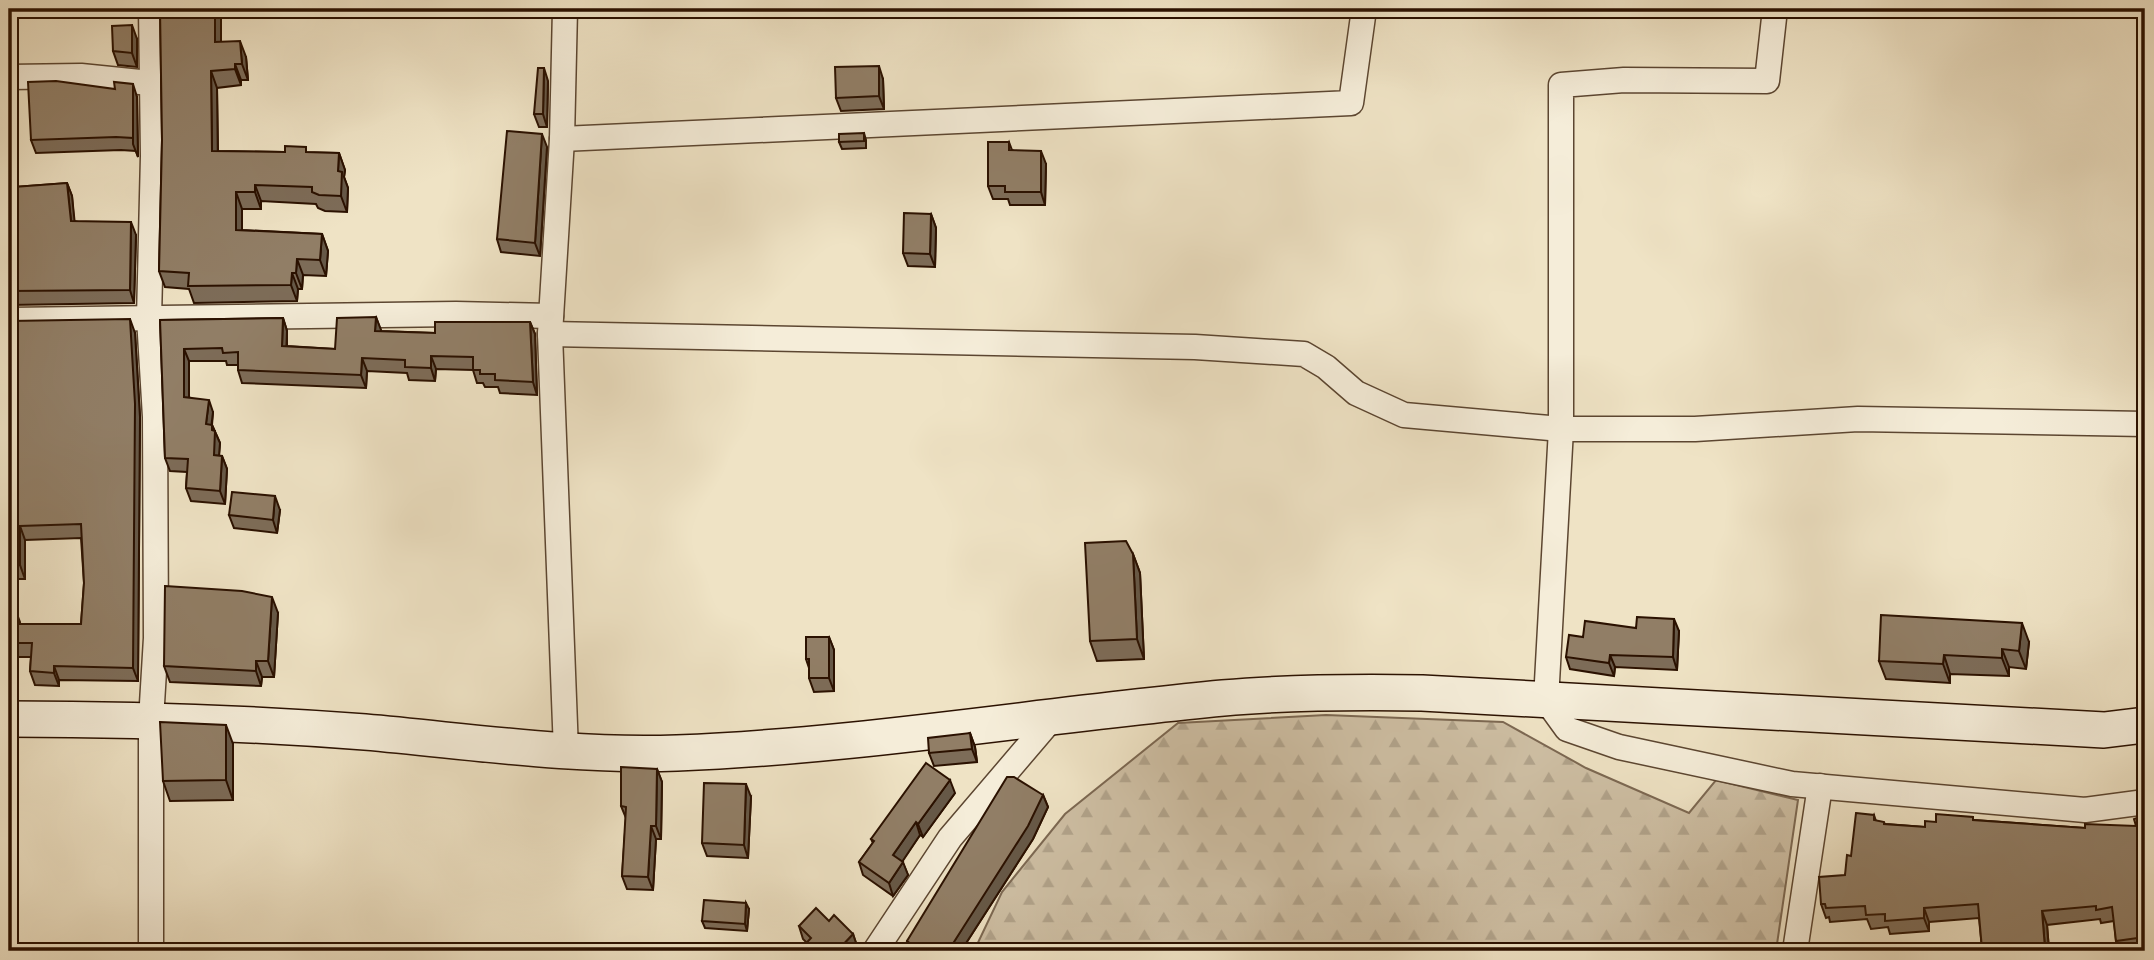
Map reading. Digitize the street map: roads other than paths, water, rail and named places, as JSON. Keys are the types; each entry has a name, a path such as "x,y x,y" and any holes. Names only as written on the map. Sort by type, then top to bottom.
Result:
{"street":[{"path":"151,9 153,156 149,318 155,417 156,569 156,638 150,719 151,951"},
{"path":"565,9 562,139 550,325 566,751"},
{"path":"562,139 1351,103 1364,9"},
{"path":"1775,9 1767,81 1624,80 1561,85 1561,429 1546,699 1567,729 1619,747 1731,772 1820,786 2085,810 2145,802"},
{"path":"9,77 81,76 150,83"},
{"path":"9,320 456,314 550,325 1195,347 1304,354 1326,367 1356,393 1404,415 1561,429 1695,429 1858,419 2145,424"},
{"path":"9,719 150,719 363,732 566,751 674,753 817,744 1055,715 1226,698 1324,692 1546,699 2104,730 2145,726"},
{"path":"875,951 950,838 1055,715"},
{"path":"1795,951 1820,786"}]}
